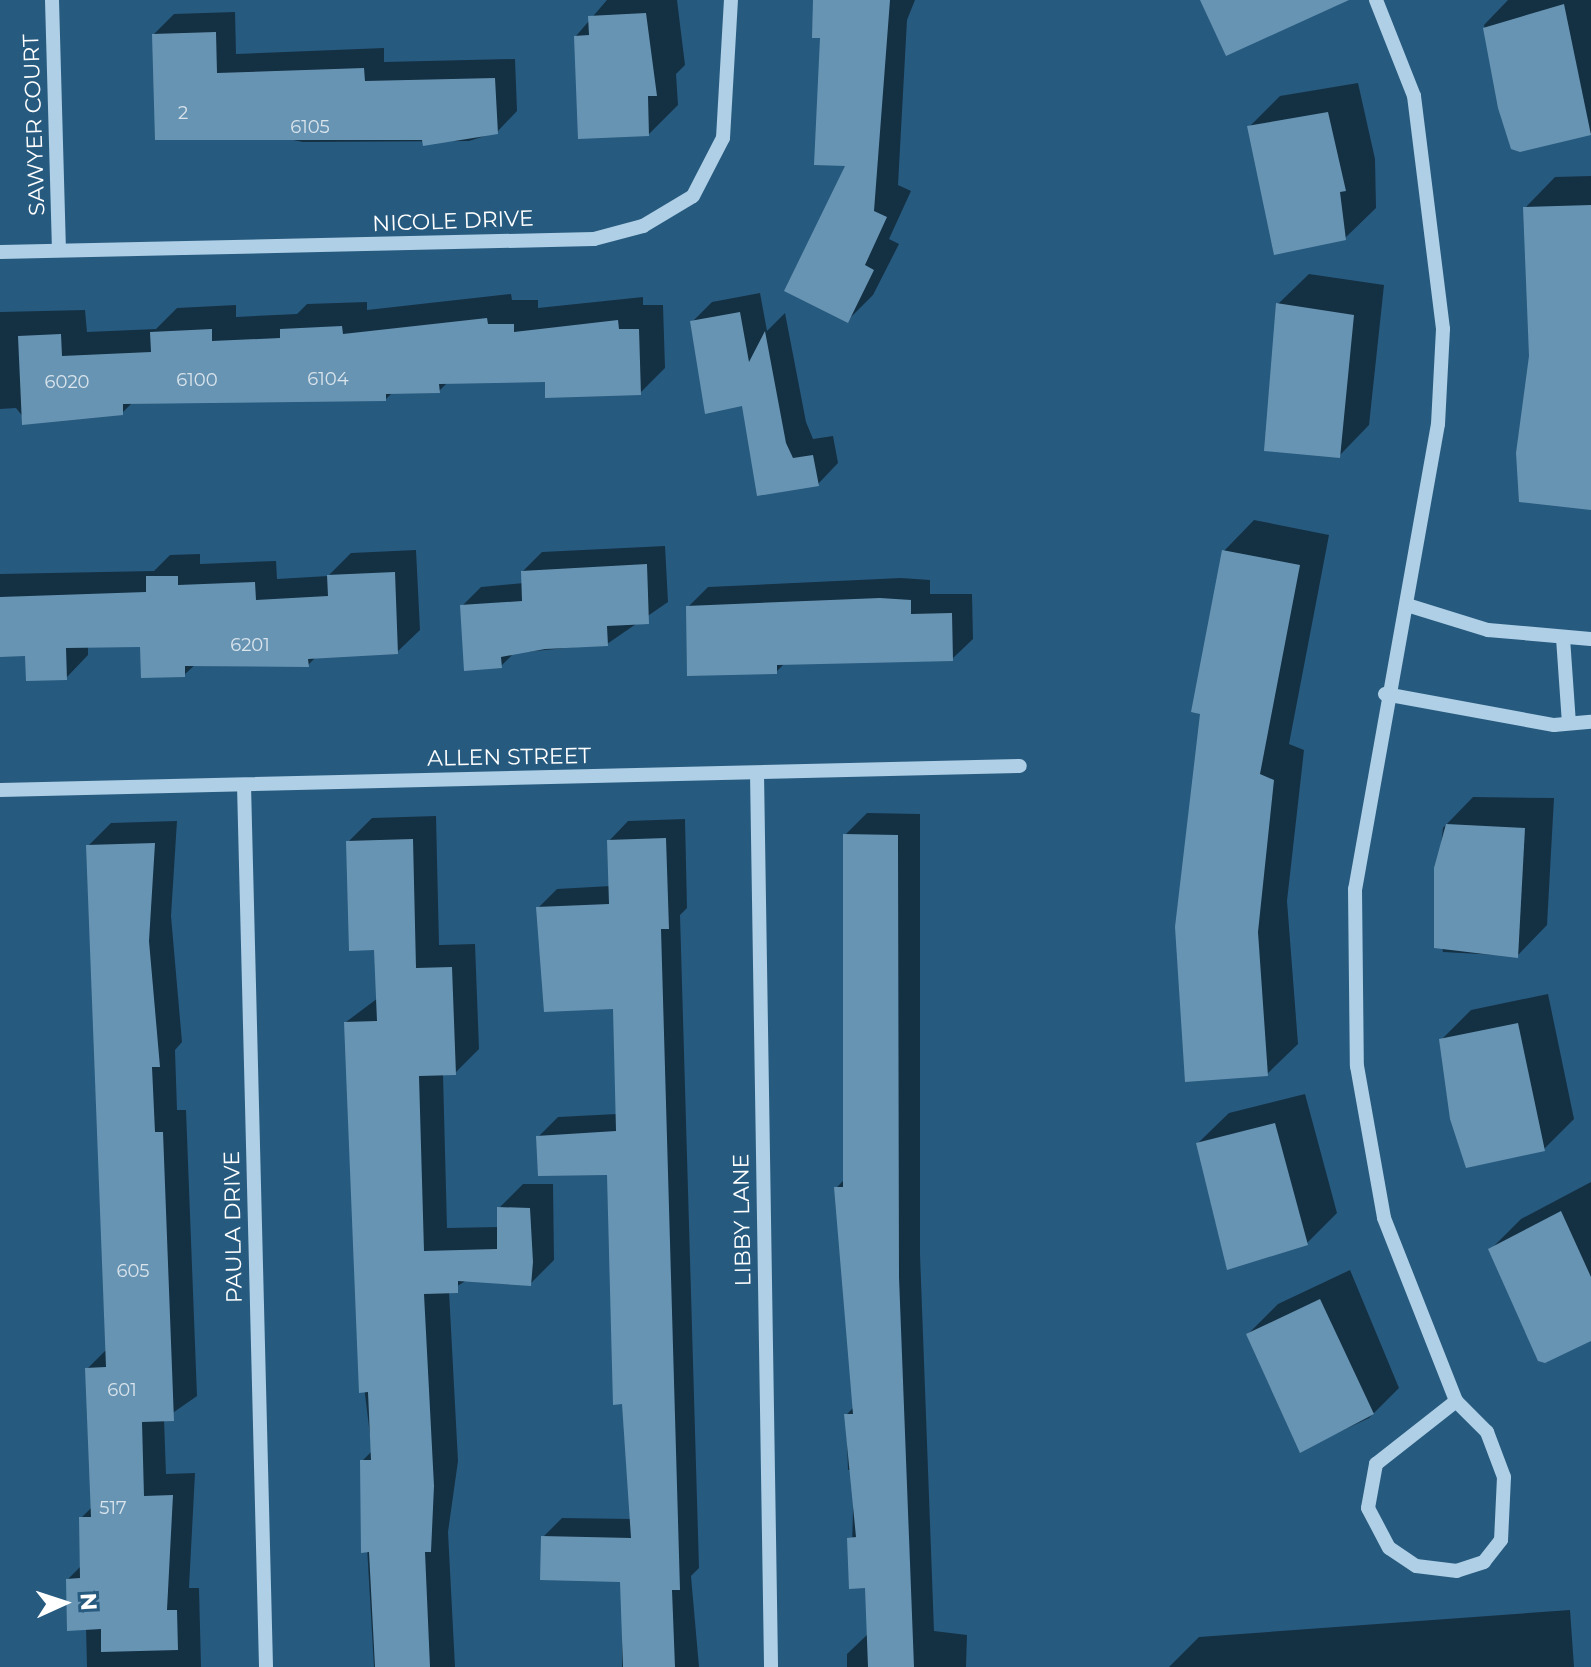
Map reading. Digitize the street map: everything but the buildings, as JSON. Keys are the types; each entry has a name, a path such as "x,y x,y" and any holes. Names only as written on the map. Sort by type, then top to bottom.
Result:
{"street":[{"name":"SAWYER COURT","path":"52,0 59,250"},
{"name":"NICOLE DRIVE","path":"0,252 594,239 643,226 693,196 723,138 731,0"},
{"path":"1376,0 1416,110 1443,329 1438,424 1407,605 1385,694 1355,889 1357,1066 1384,1218 1456,1401 1487,1432 1504,1477 1507,1514 1501,1540 1484,1562 1457,1571 1416,1566 1389,1548 1368,1508 1376,1464 1456,1401"},
{"path":"1407,605 1488,630 1591,639"},
{"path":"1563,638 1569,723"},
{"path":"1385,694 1569,723 1591,722"},
{"name":"ALLEN STREET","path":"0,790 1020,766"},
{"name":"LIBBY LANE","path":"757,773 771,1667"},
{"name":"PAULA DRIVE","path":"244,785 266,1667"}]}
